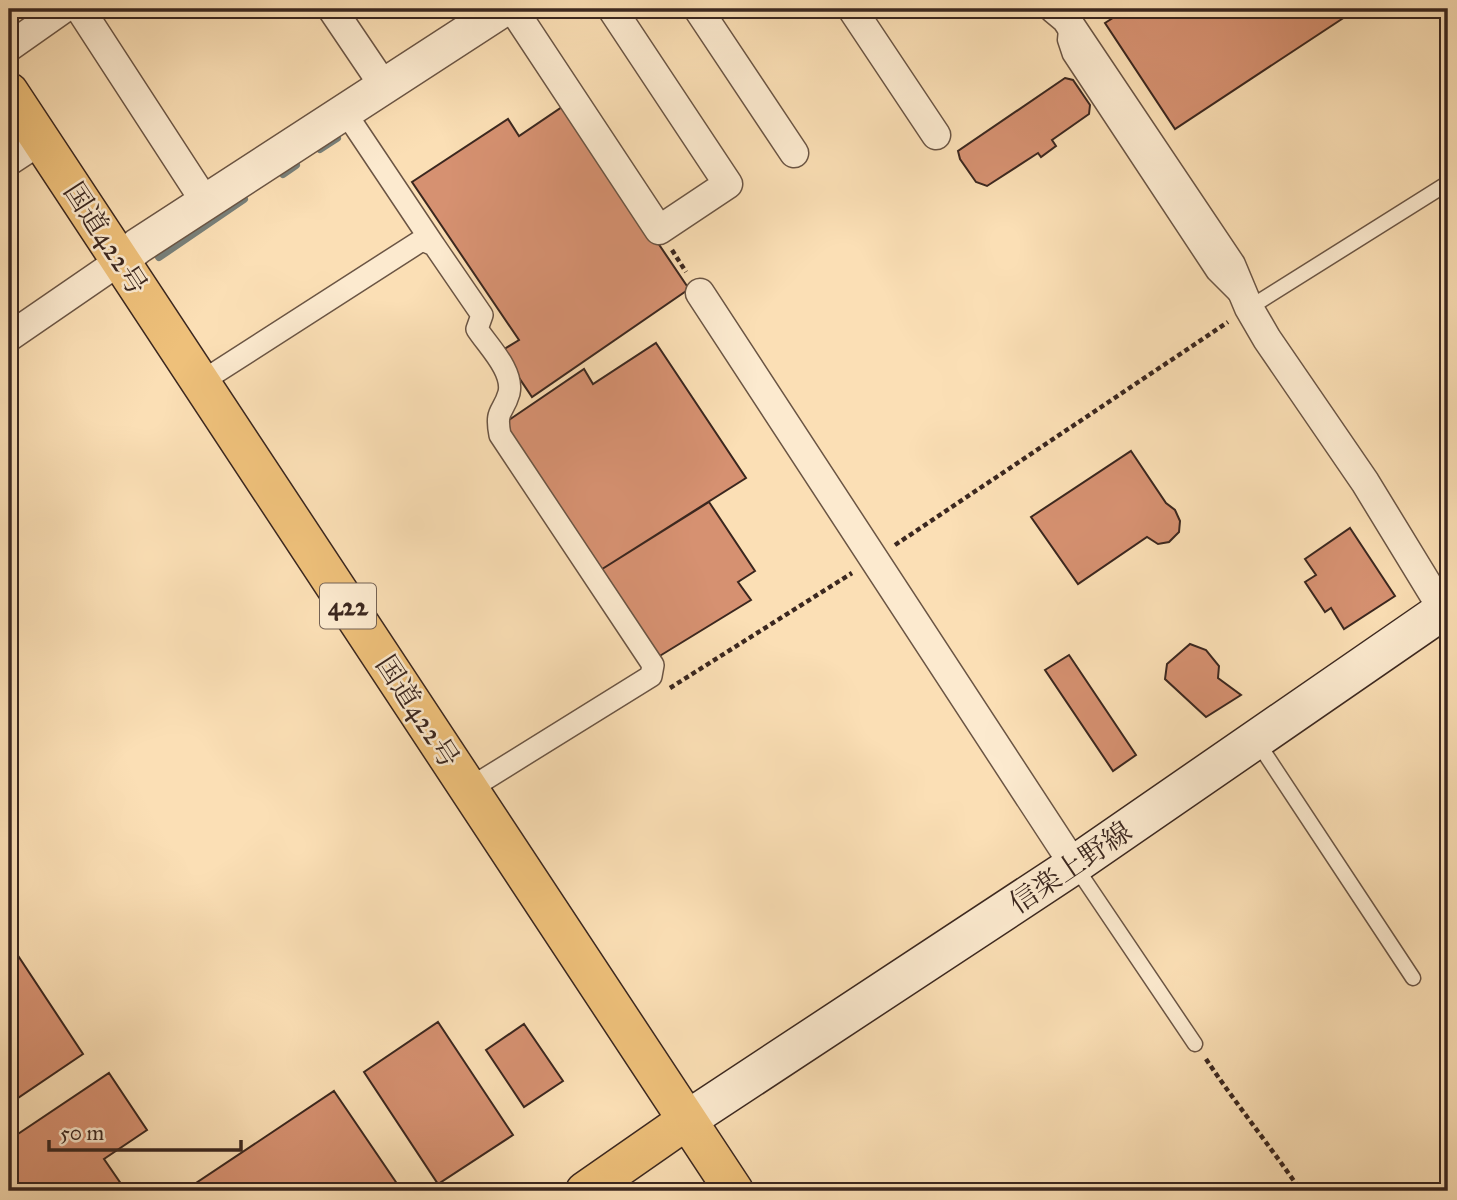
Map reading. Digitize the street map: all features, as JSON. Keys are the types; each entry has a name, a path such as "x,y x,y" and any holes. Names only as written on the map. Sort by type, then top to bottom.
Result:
{"highway":[{"name":"国道422号","path":"9,92 734,1191"},
{"path":"592,1189 687,1120"}],"main road":[{"name":"信楽上野線","path":"687,1120 1074,865 1256,739 1447,612"}],"street":[{"path":"9,47 63,9"},
{"path":"80,9 206,202"},
{"path":"332,9 384,86"},
{"path":"9,337 138,246 503,9"},
{"path":"513,9 659,230 728,184 612,9"},
{"path":"698,9 794,153"},
{"path":"852,9 936,135"},
{"path":"1060,14 1231,265 1249,308 1267,339 1365,482 1447,612"},
{"path":"345,112 482,315 477,329 508,376 509,392 497,419 500,435 653,665 650,676 469,789"},
{"path":"9,161 41,140"},
{"path":"201,383 422,240 434,245"},
{"path":"700,293 1074,865"}],"lane":[{"path":"1249,308 1448,183"},
{"path":"1256,739 1413,978"},
{"path":"1074,865 1195,1044"}],"path":[{"path":"659,230 700,293"},
{"path":"1195,1044 1301,1191"}],"building":[{"path":"1127,9 1357,9 1175,129 1105,23"},
{"path":"1065,78 1073,80 1090,105 1089,114 1052,140 1056,146 1041,157 1038,153 987,186 976,182 960,159 958,151"},
{"path":"565,105 689,289 532,397 501,351 519,340 412,182 508,119 519,136"},
{"path":"656,343 746,478 599,571 503,424 584,369 593,384"},
{"path":"1131,451 1166,503 1175,510 1180,521 1179,532 1169,542 1158,544 1147,537 1078,584 1031,517"},
{"path":"709,502 755,571 738,582 751,600 658,657 599,571"},
{"path":"1350,528 1395,596 1344,629 1331,608 1325,612 1305,582 1316,575 1305,559"},
{"path":"1190,644 1206,650 1219,666 1218,678 1241,695 1206,717 1165,679 1167,664"},
{"path":"1069,655 1136,755 1113,771 1045,670"},
{"path":"9,942 83,1054 9,1104"},
{"path":"438,1022 513,1135 438,1184 364,1072"},
{"path":"524,1024 563,1081 524,1107 486,1050"},
{"path":"109,1073 147,1130 104,1159 126,1191 9,1191 9,1140"},
{"path":"334,1091 402,1191 184,1191"}],"waterway":[{"path":"320,149 337,138"},
{"path":"283,174 296,165"},
{"path":"159,257 244,199"}]}
